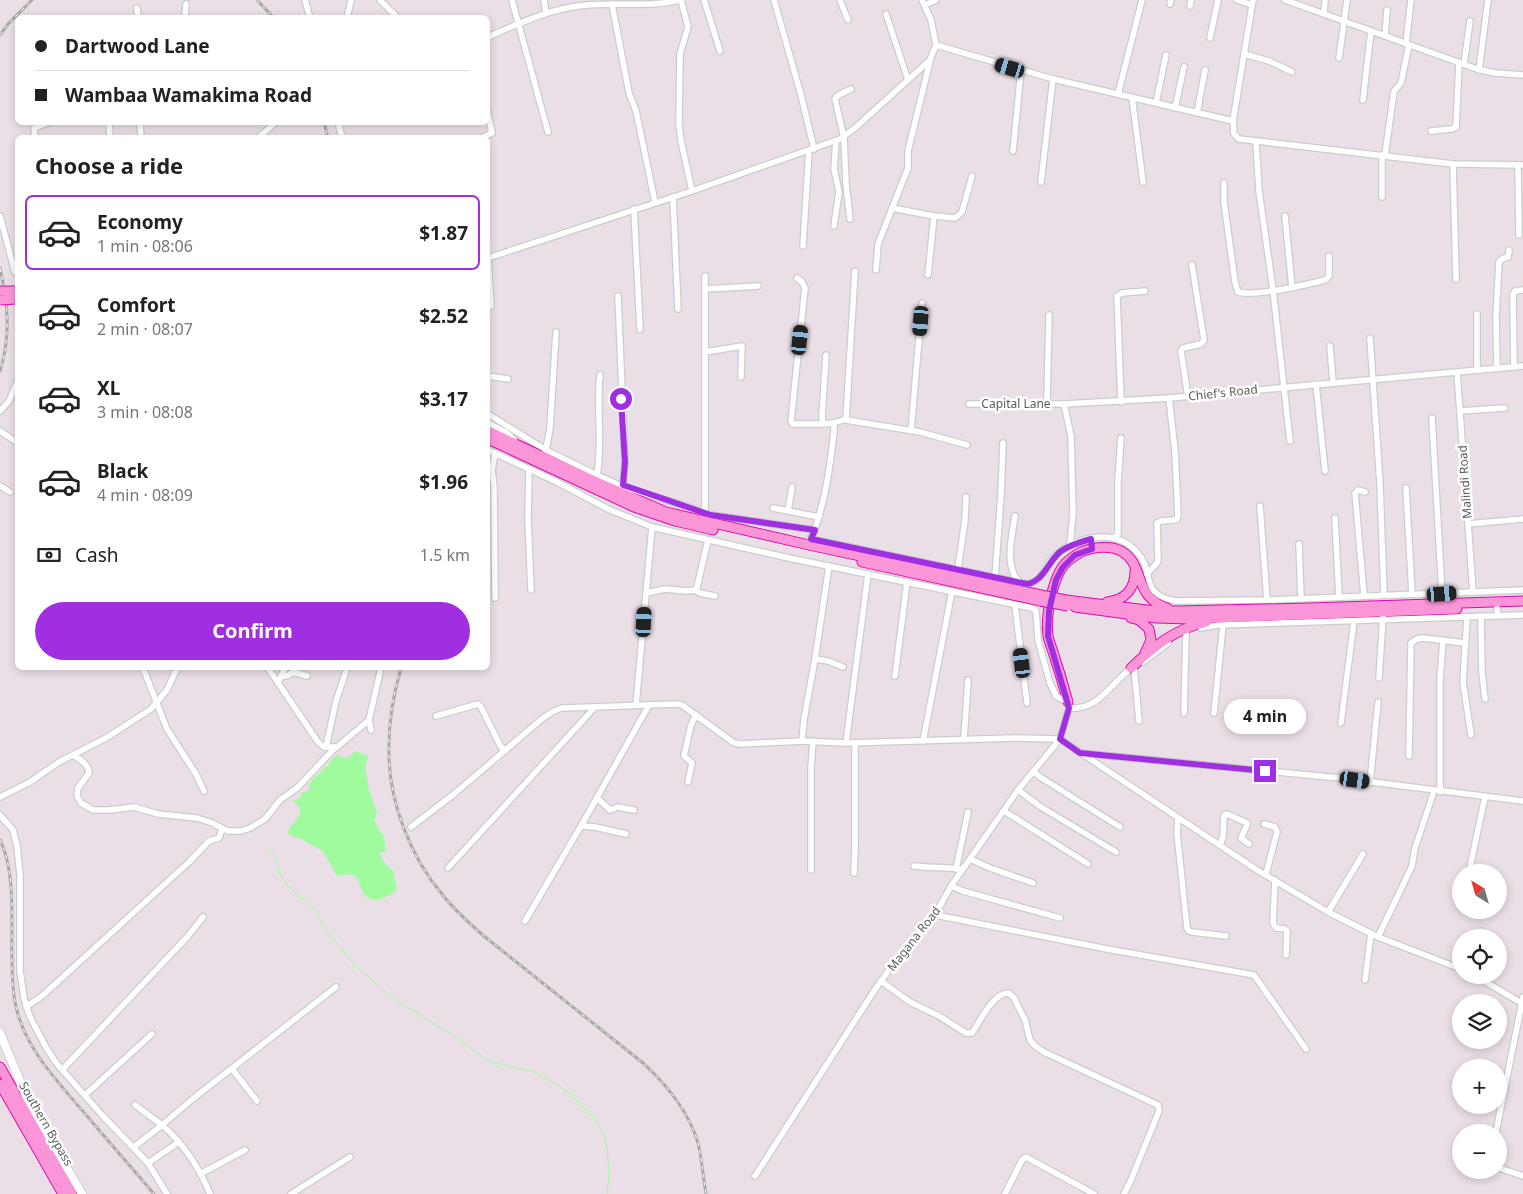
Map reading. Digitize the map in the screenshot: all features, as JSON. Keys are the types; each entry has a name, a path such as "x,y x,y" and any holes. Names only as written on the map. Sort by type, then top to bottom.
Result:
{"highway":[{"path":"0,291 15,295"},
{"path":"0,300 15,296"},
{"path":"490,432 666,512 810,542 1041,598"},
{"path":"490,440 634,507 675,521 1125,614 1189,618 1251,616 1300,619 1383,616 1523,606"},
{"path":"1068,705 1048,636 1049,611 1056,580 1063,567 1075,555 1092,549 1113,548 1122,552 1133,564 1143,589 1148,596 1160,605 1177,611"},
{"path":"1087,606 1115,601 1128,593 1134,581 1133,564"},
{"path":"1087,606 1177,611 1212,605 1497,609 1523,601"},
{"path":"1087,606 1130,618 1144,624 1151,634 1149,648 1144,656"},
{"path":"1133,667 1173,633 1187,627 1216,620 1251,616"},
{"name":"Southern Bypass","path":"0,1066 72,1194"},
{"name":"Southern Bypass","path":"0,1084 63,1194"},
{"path":"40,1155 40,1166 57,1194"}],"main road":[{"path":"0,1033 29,1103 82,1194"}],"street":[{"path":"305,0 309,15"},
{"path":"348,15 351,0"},
{"path":"380,0 395,15"},
{"path":"512,0 548,132"},
{"path":"544,0 546,13"},
{"path":"569,0 570,7"},
{"path":"490,36 546,13 595,2 658,5 680,0 688,27 680,54 679,124 692,191"},
{"path":"704,0 720,51"},
{"path":"774,0 801,95 812,149 804,246"},
{"path":"840,0 848,20"},
{"path":"876,270 878,244 908,168 908,151 930,60 936,45 924,3 936,0"},
{"path":"1118,94 1142,0"},
{"path":"1210,38 1218,0"},
{"path":"1237,0 1253,3 1233,122 1236,137 1239,139 1453,164 1520,165"},
{"path":"1285,0 1479,70 1523,75"},
{"path":"1324,14 1325,0"},
{"path":"1339,58 1346,0"},
{"path":"1382,197 1384,155 1394,91 1401,83 1408,44 1411,0"},
{"path":"1479,70 1488,0"},
{"path":"185,15 186,4"},
{"path":"612,4 629,93 636,111 655,202"},
{"path":"137,8 138,15"},
{"path":"1386,36 1387,10"},
{"path":"886,14 908,80"},
{"path":"1432,131 1456,127 1462,64 1470,21"},
{"path":"1362,100 1370,31"},
{"path":"936,45 1053,79 1233,122"},
{"path":"1244,54 1269,61 1292,72"},
{"path":"1156,103 1166,55"},
{"path":"490,256 692,191 844,138 930,60"},
{"path":"1175,108 1184,67"},
{"path":"1013,152 1020,70"},
{"path":"1197,113 1205,70"},
{"path":"1041,182 1053,79"},
{"path":"850,219 844,138 835,99 851,89"},
{"path":"1132,97 1143,182"},
{"path":"488,135 492,133 490,124"},
{"path":"35,135 34,128 42,125"},
{"path":"261,135 273,125"},
{"path":"834,226 839,192 834,169 836,141"},
{"path":"1256,142 1262,217 1290,441"},
{"path":"1453,164 1456,279"},
{"path":"1520,165 1521,219"},
{"path":"1519,235 1520,165"},
{"path":"892,208 952,219 962,212 972,176"},
{"path":"1224,183 1224,202 1237,290 1241,293 1292,287 1328,278 1330,272 1329,256"},
{"path":"673,196 678,309"},
{"path":"634,209 640,329"},
{"path":"0,216 15,272"},
{"path":"928,275 934,216"},
{"path":"1285,216 1292,287"},
{"path":"1497,369 1496,317 1499,262 1502,258 1508,257 1509,250"},
{"path":"1188,396 1182,351 1183,348 1201,344 1204,340 1192,265"},
{"path":"846,420 855,271"},
{"path":"705,276 705,512"},
{"path":"797,278 805,288 792,422 798,425 834,423 846,420 911,431 967,445"},
{"path":"705,289 758,286"},
{"path":"490,290 491,306"},
{"path":"1514,367 1513,295 1515,291 1523,290"},
{"path":"1121,402 1117,296 1122,293 1145,291"},
{"path":"618,296 625,462 623,485"},
{"path":"911,431 922,303"},
{"path":"1477,314 1477,370"},
{"path":"1047,403 1049,315"},
{"path":"546,450 550,428 556,332"},
{"path":"1370,338 1380,484 1384,595"},
{"path":"705,352 742,346 741,377"},
{"path":"1330,346 1333,382"},
{"path":"823,424 822,397 826,355"},
{"name":"Chief's Road","path":"1064,404 1121,402 1523,366"},
{"name":"Malindi Road","path":"1457,372 1473,592"},
{"path":"597,475 601,448 597,397 600,375"},
{"path":"490,376 508,379"},
{"path":"1316,384 1325,471"},
{"path":"0,411 9,401 15,387"},
{"path":"1147,574 1158,560 1157,523 1177,519 1178,515 1175,451 1169,398"},
{"name":"Capital Lane","path":"969,404 1064,404"},
{"path":"1064,404 1071,436 1073,514 1070,546"},
{"path":"1460,411 1505,408"},
{"path":"490,415 546,450 597,475 623,485 711,515 815,530"},
{"path":"1432,418 1442,594"},
{"path":"834,423 829,474 819,517 810,542 1019,582 1033,583 1039,579 1053,559 1070,546 1091,539 1114,538 1125,542 1140,556 1153,590 1158,596 1176,601 1212,605"},
{"path":"490,424 507,433 518,445"},
{"path":"0,431 15,441"},
{"path":"507,433 522,435"},
{"path":"1114,538 1118,534 1120,438"},
{"path":"995,577 1001,495 1002,443"},
{"path":"490,451 608,509 652,527 1032,608 1036,611 1035,622 1038,640 1050,683 1056,696 1068,705 1083,708 1094,703 1133,667 1146,660 1169,642 1186,633 1206,626 1300,619 1354,621 1383,616 1467,618 1481,617 1497,609 1523,615"},
{"path":"495,453 492,470 494,486 495,598"},
{"path":"529,469 528,519 531,590"},
{"path":"0,486 10,492"},
{"path":"788,511 792,488"},
{"path":"1406,488 1412,594"},
{"path":"1364,596 1355,493 1358,490 1365,492"},
{"path":"958,569 966,497"},
{"path":"1260,506 1266,600"},
{"path":"773,508 819,517"},
{"path":"1015,516 1010,564 1013,574 1019,582"},
{"path":"1335,518 1339,597"},
{"path":"1468,524 1523,519"},
{"path":"636,705 652,527"},
{"path":"1091,539 1092,549"},
{"path":"695,590 708,540"},
{"path":"1299,544 1301,599"},
{"path":"802,741 829,566"},
{"path":"846,743 868,574"},
{"path":"895,676 907,582"},
{"path":"646,593 665,590 687,592 695,590 715,596"},
{"path":"1243,605 1266,600 1523,590"},
{"path":"923,741 952,591"},
{"path":"1496,591 1497,609"},
{"path":"1015,605 1027,703"},
{"path":"1379,678 1383,616"},
{"path":"1481,617 1482,672 1485,699"},
{"path":"1467,618 1463,682 1471,735"},
{"path":"1341,723 1354,621"},
{"path":"1214,713 1223,625"},
{"path":"1184,713 1186,633"},
{"path":"1409,756 1411,643 1423,638 1465,643"},
{"path":"1378,936 1412,866 1415,848 1437,791 1443,640"},
{"path":"815,659 828,661 843,668"},
{"path":"1133,667 1139,720"},
{"path":"144,670 167,729 196,774 204,791"},
{"path":"0,797 30,782 54,765 74,756 139,718 156,704 167,690 176,670"},
{"path":"269,670 321,746 336,748"},
{"path":"278,683 284,670"},
{"path":"326,747 336,700 346,670"},
{"path":"371,730 369,720 381,670"},
{"path":"281,676 287,676 293,672 307,676"},
{"path":"964,740 968,680"},
{"path":"1370,782 1378,702"},
{"path":"436,716 478,704 501,747 506,750"},
{"path":"525,921 649,705"},
{"path":"411,827 554,711 562,708 682,705 734,743 740,744 802,741 855,743 1060,739 1178,818 1328,912 1371,933 1452,965"},
{"name":"Magana Road","path":"755,1176 880,981 935,915 959,869 970,859 1018,790 1060,739 1068,705"},
{"path":"448,868 595,707"},
{"path":"688,782 692,764 684,756 691,725 696,715"},
{"path":"74,756 84,763 88,770 78,788 77,796 81,803 86,806 100,810 134,807 163,815 197,818 222,829 235,832 250,828 265,820 280,800 297,788 336,748 369,720"},
{"path":"810,870 813,741"},
{"path":"854,873 856,846 855,743"},
{"path":"1080,753 1340,778 1523,802"},
{"path":"1033,771 1120,827"},
{"path":"1018,790 1041,807 1116,852"},
{"path":"1471,864 1485,797"},
{"path":"597,798 610,810 618,807 634,810"},
{"path":"1004,811 1088,864"},
{"path":"914,866 959,869 968,812"},
{"path":"1220,845 1223,837 1224,815 1227,814 1247,823 1241,838 1249,844"},
{"path":"0,815 13,830 19,855 20,971 26,1007 47,1049 107,1121 148,1163 167,1194"},
{"path":"1178,818 1177,833 1187,928 1192,932 1226,936"},
{"path":"1264,824 1275,827 1277,832 1266,874"},
{"path":"581,826 626,834"},
{"path":"26,1007 42,996 209,842 219,838 222,829"},
{"path":"1328,912 1363,854"},
{"path":"970,859 1033,883"},
{"path":"1276,880 1273,923 1276,928 1287,931 1286,955"},
{"path":"951,886 1060,918"},
{"path":"935,915 1107,949 1254,975 1306,1049"},
{"path":"63,1069 204,917"},
{"path":"1365,980 1371,933"},
{"path":"880,981 910,1002 939,1016 964,1032 972,1034 995,998 1004,992 1009,992 1025,1020 1029,1037 1035,1046 1044,1052 1158,1105 1159,1111 1124,1194"},
{"path":"1495,984 1522,1001 1498,1124"},
{"path":"134,1147 336,987"},
{"path":"85,1095 152,1034"},
{"path":"232,1069 257,1100"},
{"path":"135,1104 162,1125 187,1150 202,1173 210,1194"},
{"path":"148,1163 179,1142"},
{"path":"202,1173 245,1150"},
{"path":"291,1194 350,1157"},
{"path":"1005,1194 1022,1160 1026,1157 1094,1194"},
{"path":"1507,1171 1523,1176"}],"shaded area":[{"path":"356,751 368,756 365,768 369,790 377,813 374,821 384,837 386,851 380,853 388,867 393,870 397,890 374,900 366,897 357,878 347,874 337,876 323,851 289,835 288,830 300,815 299,806 292,801 298,799 303,792 309,789 313,779 334,757 338,755 346,759"}],"waterway":[{"path":"269,849 276,857 279,873 288,886 314,908 328,933 356,966 391,997 460,1040 488,1061 534,1072 553,1082 570,1094 595,1119 603,1133 607,1146 609,1175 607,1194"}],"railway":[{"path":"17,15 32,0"},
{"path":"257,0 271,15"},
{"path":"0,35 15,17"},
{"path":"325,125 327,135"},
{"path":"0,268 7,320 6,345 0,371"},
{"path":"400,670 390,721 390,772 393,791 404,828 421,864 447,900 468,922 643,1063 669,1090 683,1110 698,1143 706,1194"},
{"path":"0,840 10,877 13,983 19,1018 43,1063 154,1194"}],"route":[{"path":"621,399 625,462 623,485 711,515 815,530 811,539 1027,584 1039,579 1060,552 1070,546 1091,539 1092,549 1075,555 1068,560 1060,572 1056,580 1049,611 1048,636 1069,708 1060,739 1080,753 1098,753 1265,771"}]}
